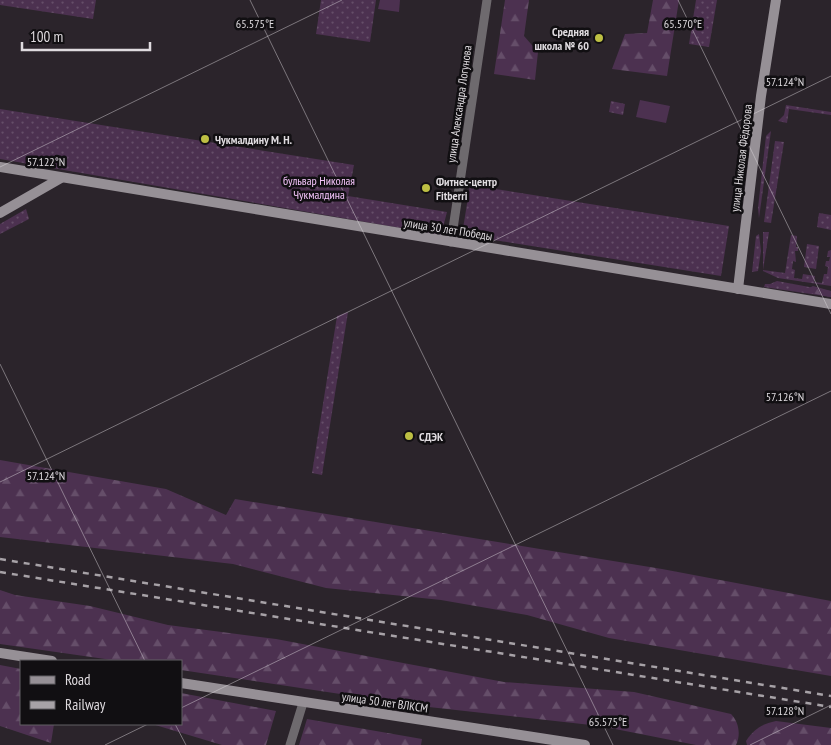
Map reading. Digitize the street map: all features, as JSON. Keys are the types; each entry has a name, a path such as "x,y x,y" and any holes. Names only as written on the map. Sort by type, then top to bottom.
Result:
{"street":[{"name":"улица Александра Логунова","path":"451,242 487,0"},
{"name":"улица Николая Фёдорова","path":"738,289 761,96 776,0"},
{"name":"улица 30 лет Победы","path":"0,167 831,304"},
{"path":"0,213 61,178"},
{"path":"0,653 46,660"},
{"name":"улица 50 лет ВЛКСМ","path":"182,683 585,745"},
{"path":"290,745 303,703"}],"green space":[{"path":"0,0 96,0 93,19 0,5"},
{"path":"321,0 376,0 370,42 316,34"},
{"path":"380,0 400,0 399,12 378,9"},
{"path":"505,0 529,0 524,36 538,52 535,80 494,74"},
{"path":"653,0 679,0 667,76 612,69 625,34 647,33"},
{"path":"696,0 717,0 709,47 689,44"},
{"path":"640,100 670,106 666,123 636,117"},
{"path":"611,101 625,104 623,115 609,112"},
{"path":"786,105 831,112 831,115 789,109 787,123 778,121 784,115"},
{"name":"бульвар Николая Чукмалдина","path":"0,109 354,165 348,196 447,212 441,235 0,159"},
{"path":"771,131 759,218 758,208 766,136"},
{"path":"775,141 784,142 771,223 764,222"},
{"path":"470,185 729,226 721,276 462,235"},
{"path":"26,209 29,219 0,234 0,224"},
{"path":"819,213 831,215 831,230 817,227"},
{"path":"763,232 769,232 763,270"},
{"path":"759,234 761,251 758,271 752,272 756,236"},
{"path":"791,235 797,236 796,247 798,247 798,251 795,251 796,262 793,261 792,269 795,270 794,278 802,279 803,274 815,276 814,282 822,283 824,274 827,274 828,267 825,266 826,261 829,261 830,257 827,257 828,251 831,250 831,286 778,278 763,270 785,273"},
{"path":"807,244 819,246 816,269 804,267"},
{"path":"777,281 831,291 831,297 764,287 765,284"},
{"path":"813,286 831,291 831,297 792,289 792,287 809,288"},
{"path":"348,312 322,475 312,473 337,316"},
{"path":"0,460 166,489 226,515 235,499 662,569 831,601 831,676 609,638 527,615 441,600 326,588 233,564 0,537"},
{"path":"0,590 15,595 90,606 168,625 276,639 504,682 634,692 731,714 734,717 739,733 736,745 696,745 600,726 420,706 182,670 182,660 112,660 0,644"},
{"path":"0,665 20,669 20,725 54,725 51,743 0,726"},
{"path":"182,693 276,711 266,745 222,745 155,725 182,725"},
{"path":"307,719 422,739 421,745 299,745"},
{"path":"776,721 831,728 831,745 747,745 746,741 755,730 762,725"}],"railway":[{"path":"0,559 831,696"},
{"path":"0,572 831,707"}],"place":[{"name":"Средняя школа № 60","path":"599,38"},
{"name":"Чукмалдину М. Н.","path":"205,139"},
{"name":"Фитнес-центр Fitberri","path":"426,188"},
{"name":"СДЭК","path":"409,436"}]}
